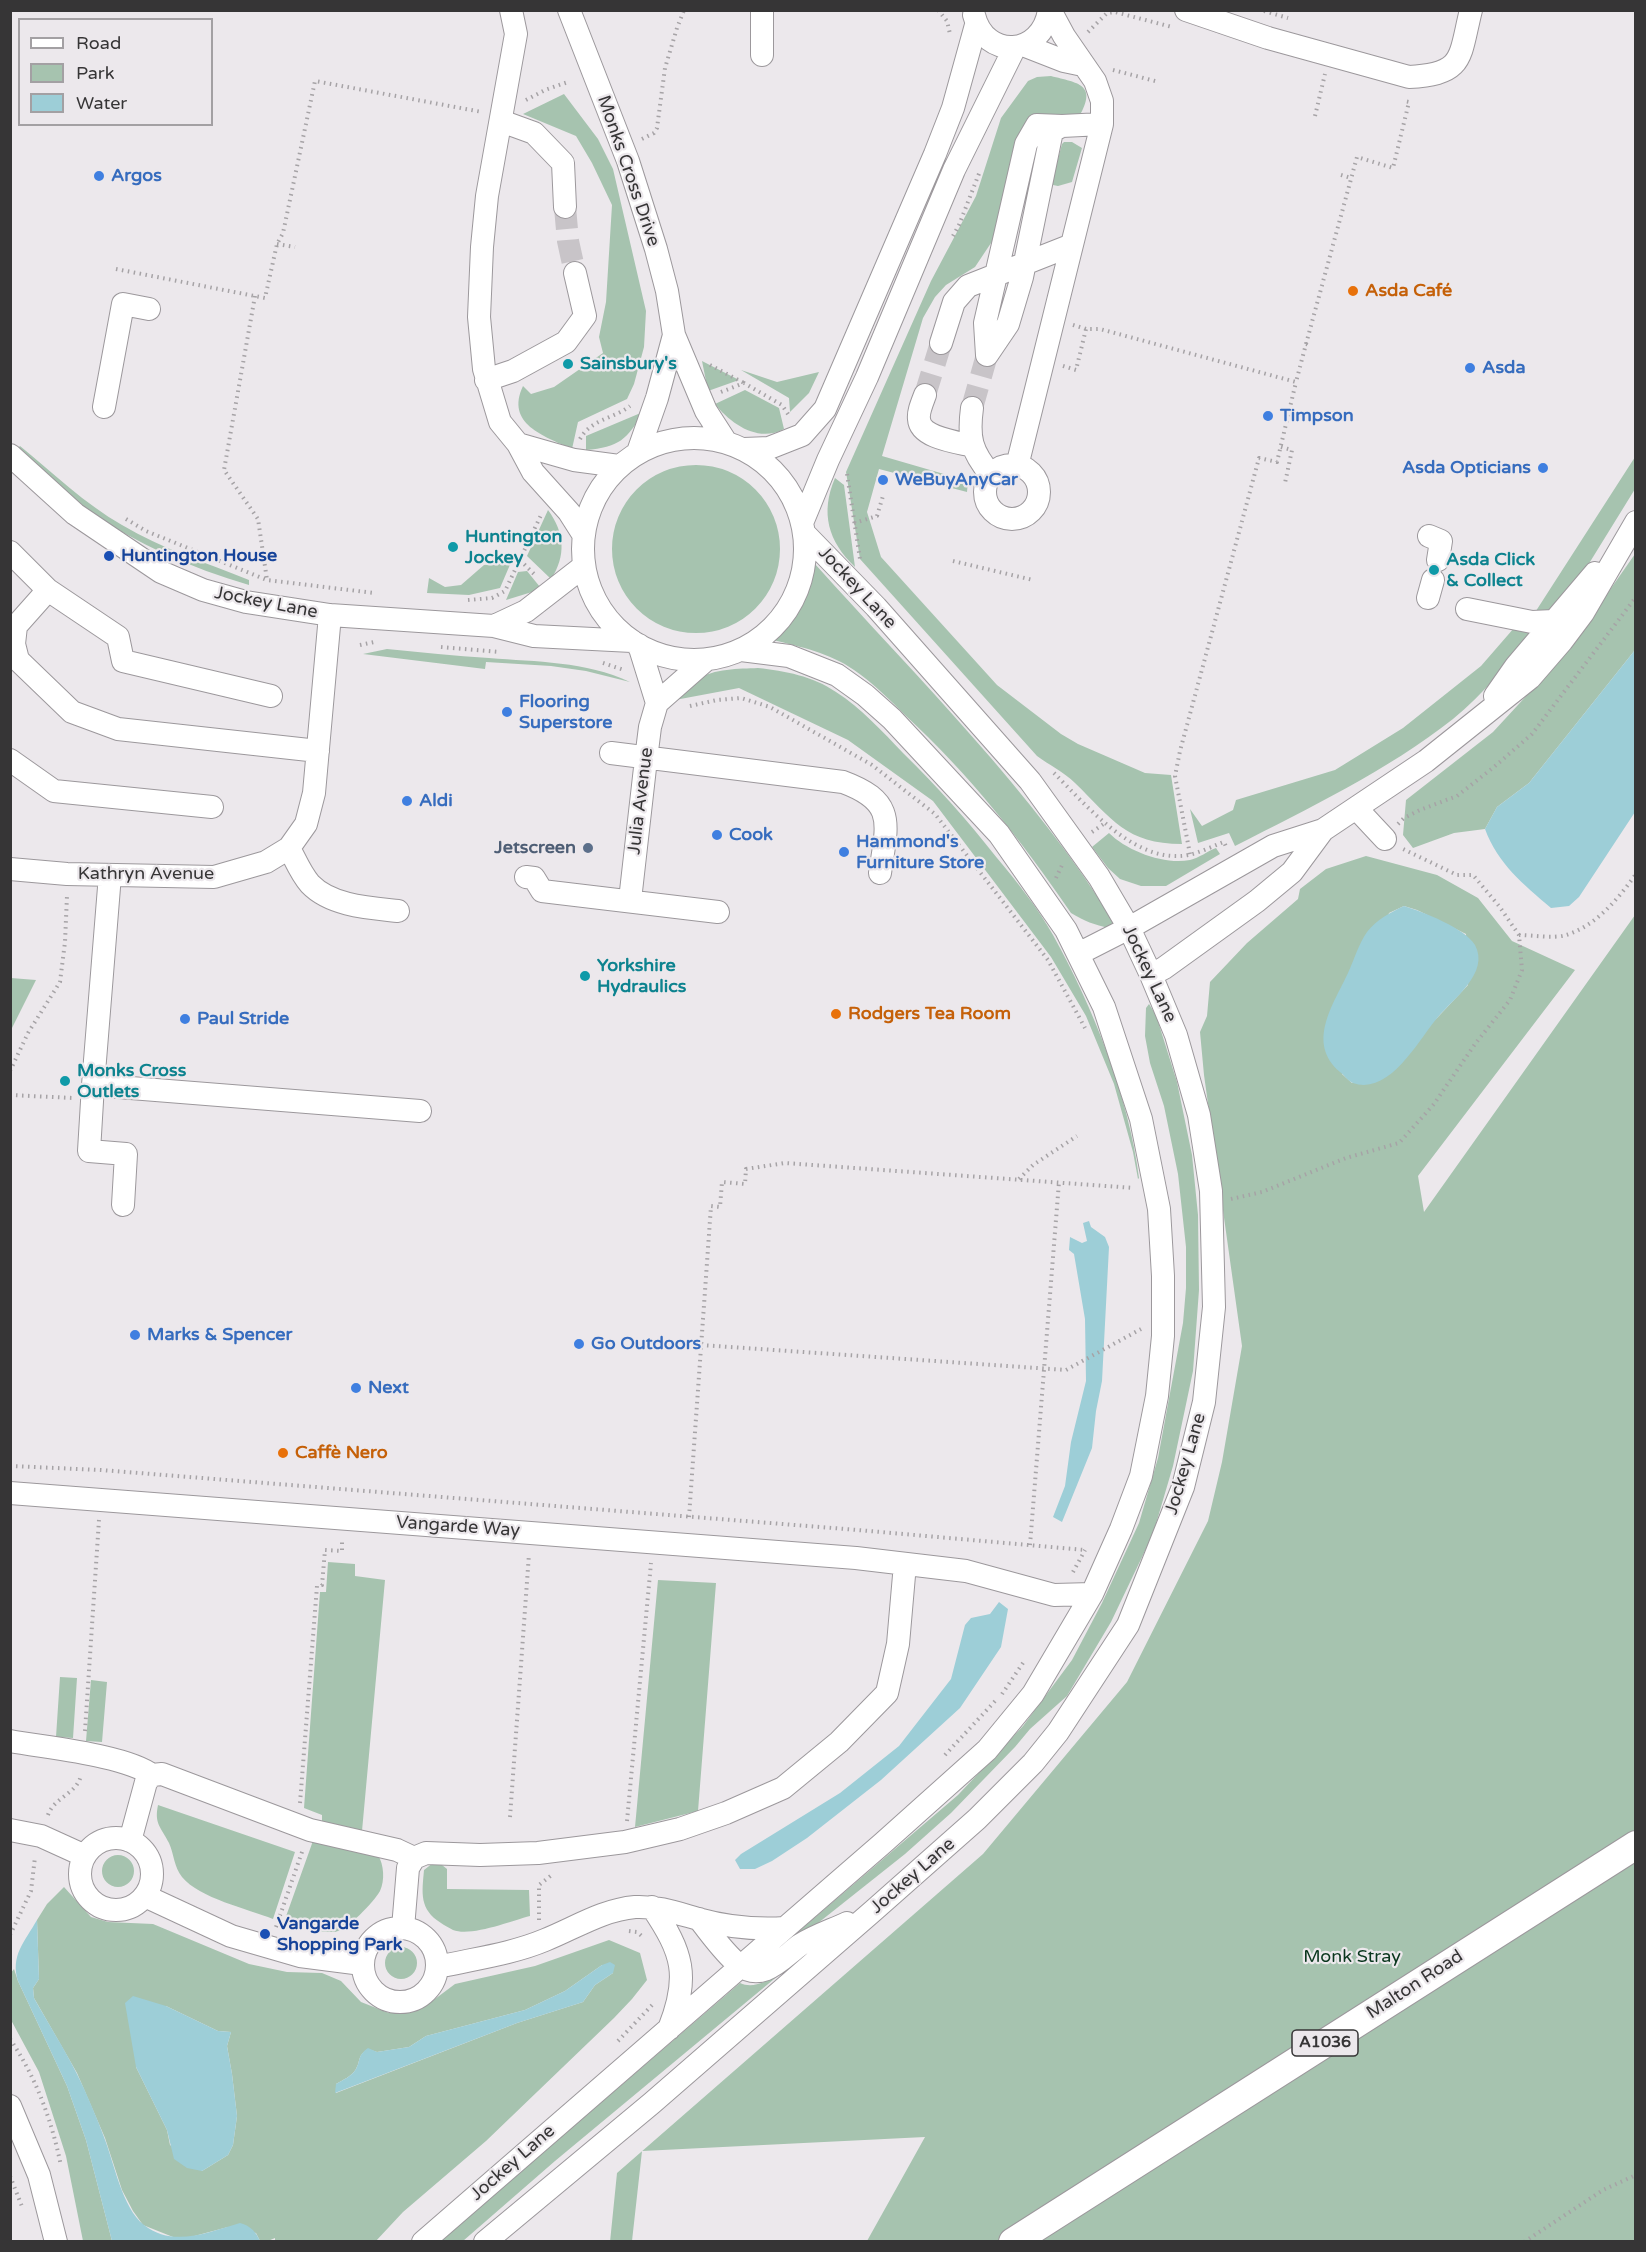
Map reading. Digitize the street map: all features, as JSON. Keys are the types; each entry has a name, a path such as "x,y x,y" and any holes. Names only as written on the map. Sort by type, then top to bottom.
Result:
{"main road":[{"name":"Malton Road","path":"1013,2241 1635,1845"}],"street":[{"path":"511,10 516,34 487,196 482,246 479,317 486,380 500,422 518,444 533,472 569,512 583,534"},
{"name":"Monks Cross Drive","path":"569,10 632,172 667,291 674,335 706,411 735,446"},
{"path":"762,10 762,55"},
{"path":"975,18 983,35 992,42 1003,47 1019,46 1034,40 1042,31 1050,10"},
{"path":"1017,466 1102,124 1102,101 1095,81 1064,36 1050,10"},
{"path":"1186,10 1268,38 1409,77 1432,75 1447,70 1461,54 1471,10"},
{"path":"735,446 770,468 790,493 803,528 804,568 792,602 770,630 741,650 707,659 672,658 636,643 614,627 600,609 590,588 584,566 583,534 594,501 602,485 620,466 638,452 666,441 696,438 735,446 769,448 802,435 825,409 953,108 975,18"},
{"path":"1019,46 1083,65"},
{"path":"803,528 828,460 867,377 950,180 982,110 1019,46"},
{"path":"502,116 534,133 563,163 565,207"},
{"path":"1062,126 1052,131 1025,262 1008,324 987,355 985,322 1026,144 1037,126 1102,124"},
{"path":"941,343 954,302 968,286 1072,245"},
{"path":"486,380 513,370 566,342 585,316 575,273"},
{"path":"104,407 123,304 149,309"},
{"name":"Monks Cross Drive","path":"638,452 657,399 674,335"},
{"path":"925,395 918,416 920,427 926,433 973,446"},
{"path":"972,408 969,429 973,446 977,458 991,475"},
{"path":"518,444 574,460 620,466"},
{"name":"Jockey Lane","path":"10,455 75,514 161,572 202,590 246,602 330,615 494,626 534,636 636,643"},
{"path":"1002,466 1017,466 1031,474 1038,489 1035,505 1022,517 1005,518 992,510 988,504 985,489 991,475 1002,466"},
{"name":"Jockey Lane","path":"485,2241 652,2103 873,1911 977,1819 1033,1763 1058,1732 1128,1625 1183,1487 1204,1402 1214,1307 1211,1203 1199,1115 1176,1035 1151,975 1129,928 1099,877 1030,781 803,528"},
{"path":"1482,716 1516,666 1631,530"},
{"path":"1078,954 1129,928 1274,846 1323,830 1426,761 1530,678 1583,613 1631,530"},
{"path":"1429,536 1441,541 1433,579"},
{"path":"10,552 48,590 118,637 123,662 272,696"},
{"name":"Jockey Lane","path":"494,626 526,611 584,566"},
{"path":"48,590 13,629 14,644 18,660 72,712 118,729 318,751"},
{"path":"1470,609 1532,622 1554,621"},
{"name":"Kathryn Avenue","path":"11,870 67,874 214,877 266,862 288,848 306,824 314,793 330,615"},
{"path":"636,643 657,703 707,659"},
{"name":"Jockey Lane","path":"423,2241 987,1750 1033,1694 1092,1594 1121,1529 1141,1476 1157,1396 1163,1336 1163,1276 1159,1209 1141,1119 1104,1006 1066,930 999,834 892,718 837,675 789,656 741,650"},
{"name":"Julia Avenue","path":"628,905 650,727 657,703"},
{"path":"610,753 843,782 862,789 883,808 885,816 880,873"},
{"path":"10,760 54,792 212,807"},
{"path":"1356,807 1385,838"},
{"path":"1151,975 1257,901 1292,872 1323,830"},
{"path":"288,848 310,884 332,898 372,908 398,911"},
{"path":"110,875 89,1151 126,1154 123,1205"},
{"path":"526,877 534,878 542,891 628,905 718,912"},
{"path":"93,1085 420,1111"},
{"name":"Vangarde Way","path":"10,1493 856,1558 966,1571 1062,1596 1092,1594"},
{"path":"403,1928 408,1868 414,1858 426,1853 480,1855 538,1853 625,1842 680,1829 726,1813 783,1788 839,1742 887,1693 898,1644 905,1564"},
{"path":"10,1741 83,1754 143,1769 152,1775 162,1774 310,1830 397,1850 414,1858"},
{"path":"130,1841 146,1782 152,1775"},
{"path":"10,1830 41,1836 85,1856"},
{"path":"110,1839 130,1841 139,1847 151,1865 152,1876 145,1896 128,1909 106,1909 96,1904 83,1888 81,1866 85,1856 100,1842 110,1839"},
{"path":"145,1896 231,1936 268,1948 300,1956 362,1964"},
{"path":"438,1962 447,1965 515,1950 545,1940 594,1917 620,1910 652,1907 743,1929 785,1928"},
{"path":"652,1907 677,1949 680,1965 682,1981 678,2007 668,2030"},
{"path":"699,1919 740,1966 764,1971 773,1967 801,1945 873,1911"},
{"path":"391,1928 403,1928 412,1929 427,1938 438,1962 432,1983 426,1992 406,2002 396,2002 376,1993 368,1985 362,1964 370,1941 391,1928"},
{"path":"10,2106 39,2175 56,2241"}],"path":[{"path":"635,142 654,133 657,128 669,54 684,10"},
{"path":"1315,116 1327,68"},
{"path":"1109,69 1159,82"},
{"path":"116,269 265,297 277,244 283,233 315,81 502,116 545,90 568,82"},
{"path":"1190,854 1175,776 1259,458 1277,462 1296,382 1308,345 1357,157 1393,168 1409,102 1397,99"},
{"path":"1341,175 1351,178"},
{"path":"277,244 295,247"},
{"path":"255,296 224,470 258,519 267,580"},
{"path":"1074,325 1110,332 1296,382"},
{"path":"1042,360 1076,370 1086,329"},
{"path":"712,395 744,383 782,405 791,418"},
{"path":"579,443 580,437 590,425 622,412 631,405"},
{"path":"1281,447 1292,450 1285,483"},
{"path":"843,470 846,472 860,560"},
{"path":"854,523 877,516 883,496"},
{"path":"460,601 492,598 505,591 545,507"},
{"path":"120,515 146,531 267,580 380,594"},
{"path":"953,561 1033,580"},
{"path":"1211,1203 1262,1192 1346,1158 1399,1143 1434,1104 1475,1044 1510,1000 1522,970 1519,935 1499,906 1473,876 1457,875 1385,838 1404,818 1457,796 1532,734 1635,597"},
{"path":"1052,771 1123,839 1152,852 1179,856 1224,842"},
{"path":"935,814 1048,960 1089,1037"},
{"path":"1043,897 1049,893 1071,847 1105,823"},
{"path":"10,1071 28,1033 60,982 65,942 67,874"},
{"path":"1519,935 1564,936 1591,924 1625,889 1635,874"},
{"path":"10,1095 73,1098 93,1085"},
{"path":"1018,1179 1033,1165 1077,1136"},
{"path":"689,1517 711,1206 720,1208 722,1182 745,1184 746,1169 785,1163 1135,1188 1133,1176"},
{"path":"1030,1545 1059,1182"},
{"path":"701,1345 1066,1370 1144,1327 1144,1337"},
{"path":"10,1466 102,1470 1085,1550"},
{"path":"83,1754 102,1470"},
{"path":"268,1948 315,1817 300,1811 317,1586 322,1586 326,1550 342,1551 345,1490"},
{"path":"510,1817 533,1504"},
{"path":"625,1842 655,1514"},
{"path":"1062,1596 1090,1540"},
{"path":"545,1940 539,1924 539,1885 551,1874 562,1873"},
{"path":"618,1930 637,1932 645,1939"},
{"path":"10,2039 25,2061 35,2082 57,2148 62,2172"},
{"path":"1524,2241 1603,2190 1635,2175"}],"green space":[{"path":"1051,76 1077,83 1082,87 1086,91 1084,106 1079,117 1041,114 995,237 975,267 946,285 935,297 923,318 882,456 968,481 967,492 879,469 867,512 881,557 997,685 1061,734 1078,744 1145,773 1171,775 1182,844 1147,840 1121,827 1071,779 1037,756 860,559 846,472 931,281 976,196 1001,118 1028,81 1037,77"},
{"path":"564,94 598,139 613,169 646,311 644,347 634,384 627,399 578,422 572,449 530,427 519,410 519,399 523,386 531,394 554,387 603,353 599,337 606,302 612,205 576,136 523,114"},
{"path":"1064,142 1072,142 1082,148 1072,182 1058,186 1053,185 1052,181"},
{"path":"702,361 739,380 708,391"},
{"path":"741,370 777,382 819,372 809,393 790,412 789,398"},
{"path":"745,390 779,408 784,429 774,433 755,433 737,424 715,404"},
{"path":"643,412 627,436 621,440 607,447 586,450 586,436"},
{"path":"20,446 108,517 137,534 249,580 249,585 206,571 125,534 69,496 16,450"},
{"path":"1635,457 1635,489 1585,570 1553,611 1534,614"},
{"path":"696,465 712,466 728,471 756,489 774,517 779,533 779,565 774,581 756,609 728,627 712,632 696,633 680,632 664,627 636,609 618,581 613,565 612,549 613,533 618,517 636,489 664,471 680,466"},
{"path":"835,478 844,485 855,567 838,547 829,526 828,503"},
{"path":"548,510 558,527 562,544 559,562 551,579 527,556"},
{"path":"515,553 500,588 469,595 427,593 429,578 445,587 461,585 484,565 503,562"},
{"path":"1635,554 1635,650 1529,783 1497,807 1485,829 1454,833 1413,848 1403,835 1406,800 1493,732 1565,654"},
{"path":"815,564 1011,782 1083,875 1115,924 1109,928 1104,927 1071,913 994,809 928,737 868,680 845,664 825,655 773,640 800,605"},
{"path":"527,571 540,587 532,592 506,600 518,572"},
{"path":"1514,628 1534,631 1475,699 1428,738 1347,788 1235,846 1229,833 1198,843 1190,809 1202,826 1233,810 1236,800 1335,770 1403,728 1481,666"},
{"path":"387,649 578,666 630,682 586,671 551,666 486,662 485,669 363,654"},
{"path":"758,668 808,678 827,686 854,705 940,791 975,830 1027,895 1068,963 1095,1022 1127,1116 1138,1179 1114,1084 1086,1016 1051,957 933,801 848,740 739,688 675,700 697,680 711,673"},
{"path":"1109,833 1126,846 1158,858 1190,860 1216,848 1220,854 1166,886 1141,886 1120,879 1092,847"},
{"name":"Monk Stray","path":"1366,856 1437,875 1478,898 1512,941 1575,970 1418,1176 1424,1212 1635,915 1635,2241 867,2241 925,2137 642,2151 983,1854 1127,1682 1208,1521 1222,1462 1242,1346 1200,1032 1207,1016 1210,982 1247,943 1298,899 1300,889 1326,869","holes":["1404,906 1466,934 1468,985 1437,1018 1352,1083 1342,1074 1389,913"]},
{"path":"10,978 36,980 11,1030"},
{"path":"1149,1004 1156,1015 1177,1082 1192,1155 1198,1215 1199,1290 1193,1371 1173,1466 1153,1534 1111,1622 1067,1696 1030,1729 951,1813 905,1854 803,1935 799,1931 958,1795 1023,1726 1072,1660 1102,1603 1139,1523 1158,1458 1183,1323 1186,1288 1186,1247 1178,1174 1164,1106 1150,1063 1145,1036 1146,1008"},
{"path":"328,1562 355,1564 355,1576 385,1580 362,1831 322,1822 322,1815 304,1808 320,1592 326,1592"},
{"path":"658,1580 716,1583 698,1811 635,1827"},
{"path":"60,1677 77,1678 73,1738 56,1737"},
{"path":"91,1680 107,1682 102,1742 86,1741"},
{"path":"158,1805 295,1852 273,1919 212,1897 182,1877 158,1821"},
{"path":"314,1838 378,1855 383,1868 383,1882 377,1896 353,1921 335,1932 315,1930 284,1922"},
{"path":"118,1855 129,1860 134,1871 129,1882 118,1887 107,1882 102,1871 107,1860"},
{"path":"433,1863 447,1869 447,1889 529,1890 530,1916 480,1930 461,1932 453,1930 434,1918 425,1906 424,1870"},
{"path":"64,1887 91,1917 108,1922 153,1924 249,1964 287,1972 322,1973 341,1981 361,2002 389,2013 413,2010 431,2002 455,1984 535,1966 609,1940 640,1953 647,1980 614,2018 486,2141 403,2212 375,2242 275,2242 275,2238 260,2241 256,2233 228,2227 187,2238 173,2237 143,2225 133,2211 122,2190 105,2138 77,2073 34,1998 33,1988 39,1979 37,1920 47,1904","holes":["602,1965 613,1973 595,1985 583,2002 517,2023 336,2093 336,2084 354,2071 361,2056 368,2049 377,2052 409,2047 426,2036 525,2010 565,1991","166,2006 218,2031 231,2032 227,2046 237,2116 233,2145 228,2155 202,2171 170,2145 167,2130 136,2067"]},
{"path":"401,1947 412,1952 417,1963 412,1974 401,1979 390,1974 385,1963 390,1952"},
{"path":"803,1955 555,2161 463,2241 439,2242 740,1983 756,1985 765,1982"},
{"path":"14,1969 67,2086 86,2140 112,2241 83,2241 66,2156 39,2072 11,2020 10,1974"},
{"path":"642,2151 632,2241 610,2242 617,2173"}],"water":[{"path":"1635,650 1635,812 1579,897 1569,906 1551,908 1521,882 1504,863 1485,829 1497,807 1529,783"},
{"path":"1404,906 1432,916 1470,939 1478,955 1478,966 1468,985 1391,1074 1366,1085 1353,1083 1330,1061 1325,1049 1326,1024 1367,932 1379,920"},
{"path":"1089,1221 1091,1227 1105,1237 1109,1247 1102,1381 1092,1448 1062,1522 1053,1517 1065,1486 1071,1442 1086,1381 1085,1319 1074,1254 1069,1250 1070,1237 1082,1243 1087,1241 1083,1223"},
{"path":"999,1602 1008,1609 1001,1647 960,1708 881,1780 807,1838 772,1861 755,1869 740,1869 735,1860 741,1854 840,1793 899,1746 951,1679 965,1625 971,1618 990,1614"},
{"path":"37,1920 39,1979 33,1988 34,1998 81,2082 104,2137 119,2184 136,2217 155,2232 179,2237 204,2234 240,2223 253,2230 260,2241 112,2241 86,2140 67,2086 18,1981 17,1956"},
{"path":"610,1962 615,1965 613,1973 595,1985 583,2002 517,2023 335,2093 336,2084 354,2071 361,2056 368,2048 377,2052 409,2047 426,2036 525,2010 565,1991 602,1965"},
{"path":"133,1996 166,2006 218,2031 231,2032 227,2046 237,2116 233,2145 228,2155 202,2171 187,2168 174,2159 167,2130 136,2067 125,2003"}],"tunnel":[{"path":"565,207 568,241 575,273"},
{"path":"925,395 941,343"},
{"path":"972,408 987,355"}],"place":[{"name":"Argos","path":"99,176"},
{"name":"Asda Café","path":"1353,291"},
{"name":"Sainsbury's","path":"568,364"},
{"name":"Asda","path":"1470,368"},
{"name":"Timpson","path":"1268,416"},
{"name":"Asda Opticians","path":"1543,468"},
{"name":"WeBuyAnyCar","path":"883,480"},
{"name":"Huntington Jockey","path":"453,547"},
{"name":"Huntington House","path":"109,556"},
{"name":"Asda Click & Collect","path":"1434,570"},
{"name":"Flooring Superstore","path":"507,712"},
{"name":"Aldi","path":"407,801"},
{"name":"Cook","path":"717,835"},
{"name":"Jetscreen","path":"588,848"},
{"name":"Hammond's Furniture Store","path":"844,852"},
{"name":"Yorkshire Hydraulics","path":"585,976"},
{"name":"Rodgers Tea Room","path":"836,1014"},
{"name":"Paul Stride","path":"185,1019"},
{"name":"Monks Cross Outlets","path":"65,1081"},
{"name":"Marks & Spencer","path":"135,1335"},
{"name":"Go Outdoors","path":"579,1344"},
{"name":"Next","path":"356,1388"},
{"name":"Caffè Nero","path":"283,1453"},
{"name":"Vangarde Shopping Park","path":"265,1934"}]}
